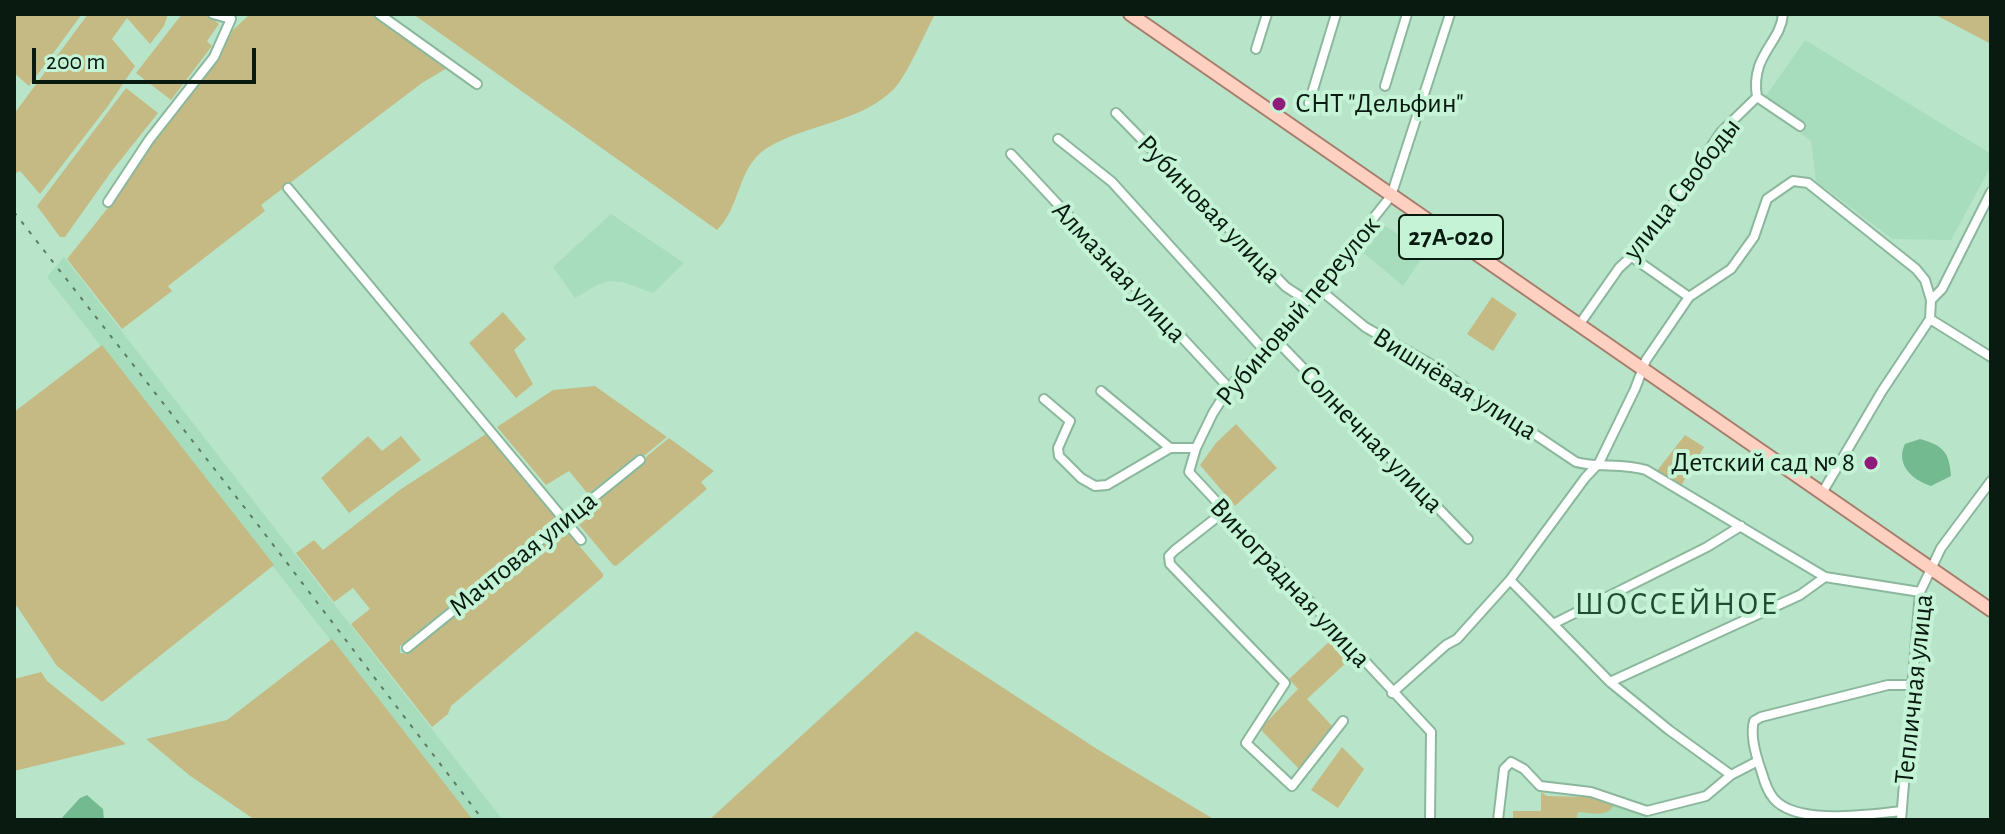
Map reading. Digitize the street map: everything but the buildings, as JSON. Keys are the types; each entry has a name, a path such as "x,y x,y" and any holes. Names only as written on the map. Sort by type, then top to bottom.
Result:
{"main road":[{"name":"27А-020","path":"1130,14 1991,610"}],"street":[{"path":"213,14 231,19"},
{"path":"108,202 149,140 214,57 231,19 241,14"},
{"path":"379,14 477,84"},
{"path":"1256,49 1267,14"},
{"path":"1309,103 1336,14"},
{"path":"1385,86 1407,14"},
{"path":"1391,196 1450,14"},
{"path":"1757,97 1754,80 1765,50 1783,22 1783,14"},
{"name":"улица Свободы","path":"1579,325 1619,268 1648,241 1721,132 1757,97 1800,126"},
{"name":"Рубиновая улица","path":"1116,113 1286,287 1306,300"},
{"path":"1058,139 1112,182 1263,349"},
{"name":"Алмазная улица","path":"1011,154 1178,337 1229,388"},
{"path":"1392,693 1446,645 1457,639 1510,580 1599,463 1642,369 1689,297 1731,269 1754,237 1767,199 1793,181 1808,183 1904,259 1925,280 1931,300 1930,319 1882,391 1822,493"},
{"path":"288,188 581,540"},
{"path":"1931,300 1942,289 1991,192"},
{"name":"Рубиновый переулок","path":"1189,472 1196,448 1229,388 1275,339 1391,196"},
{"path":"1632,257 1689,297"},
{"name":"Вишнёвая улица","path":"1318,288 1365,327 1430,364 1576,462 1646,470 1825,577"},
{"path":"1930,319 1991,357"},
{"name":"Солнечная улица","path":"1275,339 1468,539"},
{"path":"1101,391 1170,448"},
{"path":"1044,399 1070,421 1058,448 1059,456 1081,478 1095,486 1107,485 1170,448 1196,448"},
{"name":"Мачтовая улица","path":"407,648 640,460"},
{"name":"Виноградная улица","path":"1189,472 1431,732 1430,820"},
{"name":"Тепличная улица","path":"1911,685 1888,685 1754,721 1752,728 1758,761 1775,801 1798,812 1902,816 1920,592 1930,568 1991,481"},
{"path":"1225,511 1169,556 1170,564 1285,683 1246,743 1292,786 1343,721"},
{"path":"1553,624 1707,547 1741,526"},
{"path":"1610,682 1800,595 1825,577 1920,592"},
{"path":"1510,580 1610,682 1731,775"},
{"path":"1498,820 1504,769 1511,762 1524,769 1540,786 1591,792 1647,811 1706,796 1731,775 1758,761"}],"shaded area":[{"path":"14,14 82,14 29,86 14,73"},
{"path":"88,14 168,14 164,26 150,44 127,18 112,39 135,66 40,194 20,171 14,174 14,114"},
{"path":"182,14 207,14 219,24 207,41 212,46 171,100 136,73"},
{"path":"250,14 370,14 447,68 422,83 261,205 265,211 168,286 172,291 122,329 67,259 115,199 151,143 218,58 233,30"},
{"path":"413,14 935,14 894,89 865,109 767,148 750,166 731,210 717,230"},
{"path":"1934,14 1991,14 1991,44"},
{"path":"1805,40 1991,154 1991,166 1951,240 1892,239 1816,181 1811,141 1761,103"},
{"path":"126,88 158,113 65,237 60,237 37,206"},
{"path":"611,214 684,263 653,293 623,282 609,281 575,298 553,267"},
{"path":"1380,222 1425,253 1403,286 1358,248"},
{"path":"64,257 503,820 471,820 47,277"},
{"path":"1492,297 1517,314 1493,351 1467,334"},
{"path":"503,312 526,339 514,350 533,384 516,398 469,343"},
{"path":"102,345 274,565 102,702 57,666 14,602 14,412"},
{"path":"595,386 667,437 645,455 637,455 588,494 569,471 546,485 497,427 553,390"},
{"path":"1236,424 1277,468 1235,506 1200,465 1216,443"},
{"path":"486,434 556,518 555,521 400,646 400,653 407,654 562,529 603,577 451,706 448,714 432,727 351,624 370,609 353,588 334,602 296,553 314,540 323,550 401,489"},
{"path":"1685,435 1704,447 1681,486 1656,472"},
{"path":"368,436 382,451 401,436 421,460 349,513 321,478"},
{"path":"669,438 714,471 701,482 707,489 616,566 613,565 576,521 576,517"},
{"path":"1920,439 1940,447 1949,461 1951,476 1931,486 1912,475 1902,458 1905,444"},
{"path":"916,631 1097,749 1215,820 709,820"},
{"path":"332,639 473,820 255,820 189,775 146,739 227,720"},
{"path":"1330,641 1348,661 1307,699 1334,728 1299,769 1260,729 1298,689 1289,679"},
{"path":"41,672 47,681 126,744 14,771 14,679"},
{"path":"1342,747 1364,769 1338,808 1311,790"},
{"path":"1541,792 1547,796 1590,797 1592,794 1616,800 1606,812 1578,812 1576,820 1513,820 1513,811 1541,811"},
{"path":"87,795 103,809 104,820 60,820 80,798"},
{"path":"1616,800 1644,810 1648,820 1576,820 1578,812"}],"railway":[{"path":"14,212 483,820"}],"place":[{"name":"СНТ \"Дельфин\"","path":"1279,104"},
{"name":"Детский сад № 8","path":"1871,463"}],"district":[{"name":"ШОССЕЙНОЕ","path":"1677,604"}]}
